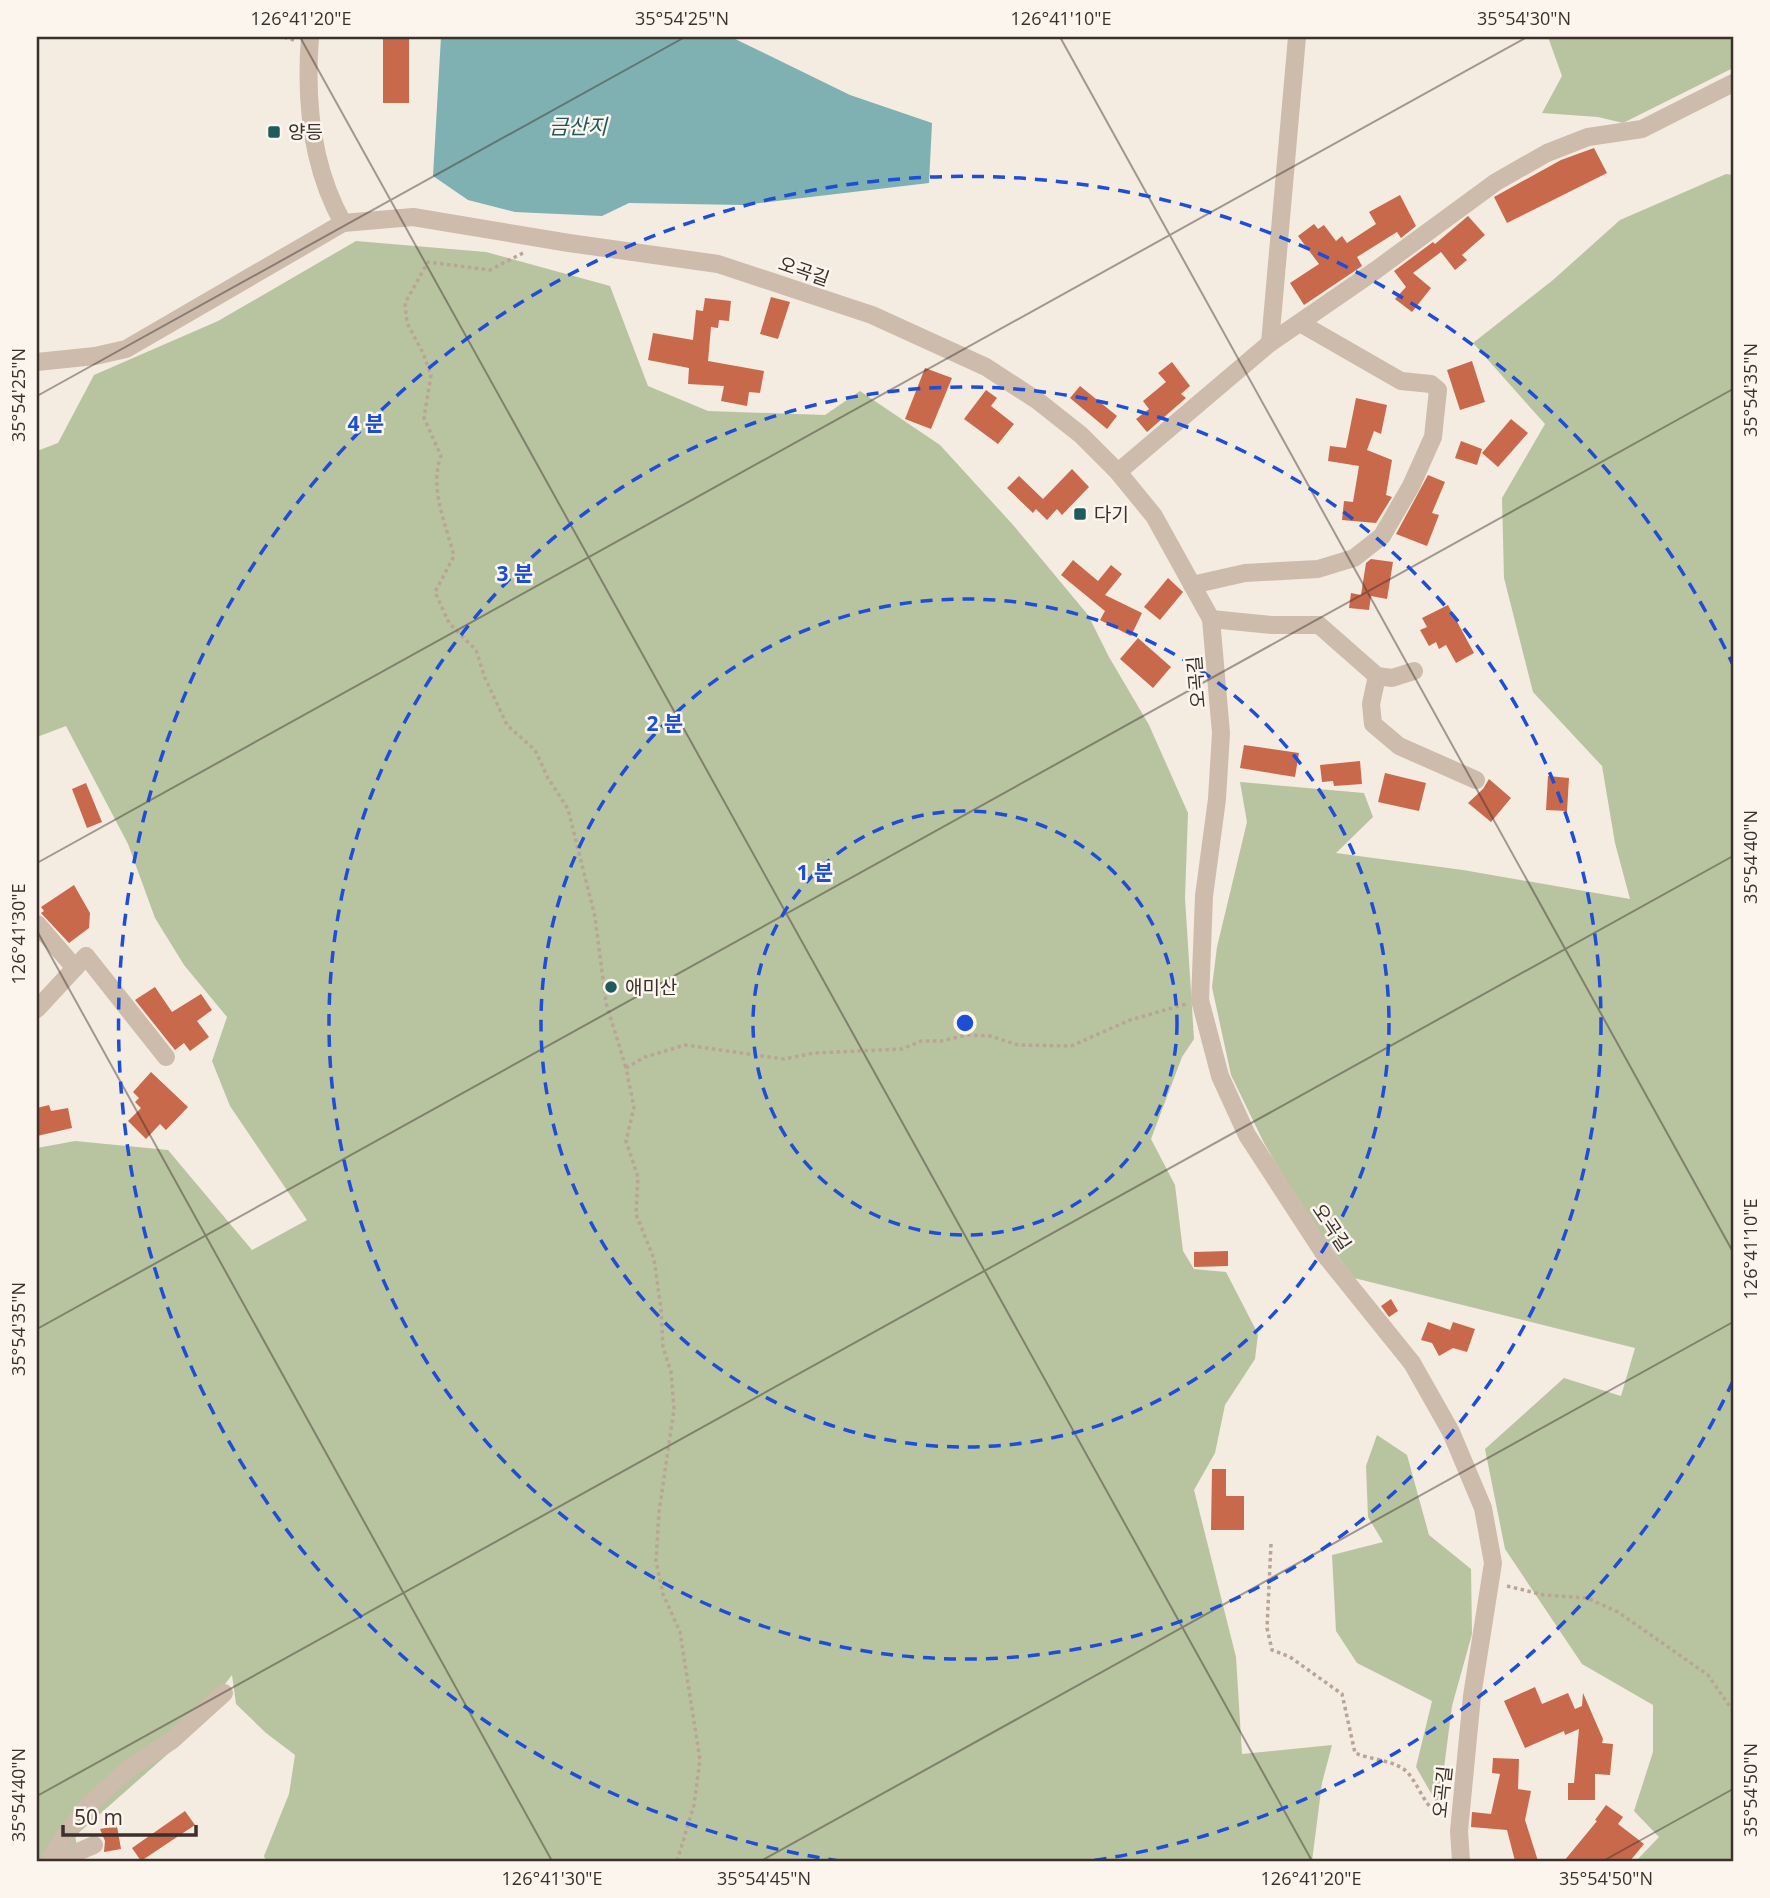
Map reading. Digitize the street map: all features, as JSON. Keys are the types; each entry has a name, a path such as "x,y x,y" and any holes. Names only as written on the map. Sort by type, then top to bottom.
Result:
{"street":[{"path":"37,362 95,356 126,349 343,223 328,196 314,143 309,105 310,37"},
{"path":"1270,343 1297,37"},
{"path":"1118,472 1270,343 1496,182 1537,159 1588,137 1642,129 1733,83"},
{"name":"오곡길","path":"343,223 413,217 718,264 872,315 986,367 1038,401 1081,435 1118,472 1154,516 1211,619 1222,733 1205,896 1200,1000 1220,1076 1247,1135 1325,1255 1412,1363 1451,1432 1483,1508 1493,1563 1472,1696 1460,1827 1461,1861"},
{"path":"1192,585 1245,573 1318,569 1354,558 1382,536 1411,486 1433,437 1438,390 1431,384 1401,380 1300,323"},
{"path":"1211,619 1272,625 1319,625 1377,676 1392,678 1414,671"},
{"path":"1377,676 1371,704 1374,724 1399,746 1476,780"},
{"path":"37,924 80,962 166,1058"},
{"path":"37,1009 80,962"},
{"path":"50,1861 57,1847 87,1807 128,1769 171,1741 224,1693"},
{"path":"65,1861 73,1854 94,1845"}],"path":[{"path":"549,239 490,270 428,262 405,303 407,323 431,375 425,418 440,456 437,467 437,495 454,556 435,592 449,623 475,650 507,725 535,750 548,778 568,809 595,917 606,1003 626,1068 634,1107 626,1141 638,1177 636,1214 654,1259 663,1347 671,1372 674,1409 659,1512 656,1561 663,1594 680,1632 700,1760 694,1805 677,1861"},
{"path":"626,1068 645,1057 685,1045 784,1059 814,1053 902,1049 921,1041 942,1041 967,1035 990,1036 1018,1045 1071,1046 1130,1020 1200,1000"},
{"path":"1271,1544 1267,1628 1272,1650 1290,1657 1342,1694 1355,1753 1368,1759 1390,1763 1407,1772 1420,1794 1437,1814 1460,1827"},
{"path":"1487,1598 1505,1586 1544,1595 1587,1598 1618,1612 1708,1675 1733,1711"}],"green space":[{"path":"1548,37 1733,37 1733,68 1623,123 1598,117 1542,113 1562,76"},
{"path":"1726,174 1733,175 1733,1861 1636,1861 1659,1837 1634,1811 1653,1752 1653,1705 1582,1664 1505,1549 1485,1449 1564,1378 1621,1396 1635,1348 1354,1278 1304,1211 1264,1143 1231,1075 1212,987 1217,947 1247,822 1240,782 1364,793 1373,817 1336,853 1463,870 1630,899 1615,843 1602,766 1533,692 1504,578 1502,498 1545,424 1473,343 1553,280 1620,220"},
{"path":"356,241 486,252 610,286 648,386 708,411 825,415 860,391 940,445 1014,526 1088,615 1149,725 1188,813 1185,898 1194,1039 1182,1057 1151,1139 1175,1185 1183,1251 1194,1269 1226,1272 1258,1334 1255,1359 1225,1405 1215,1453 1194,1490 1236,1657 1242,1754 1332,1745 1322,1783 1312,1861 266,1861 264,1856 289,1794 295,1755 266,1733 236,1704 232,1675 178,1745 75,1836 80,1861 37,1861 37,1148 75,1141 168,1150 252,1250 307,1220 230,1106 212,1061 227,1017 184,965 155,918 128,844 66,726 37,737 37,451 58,443 94,375 218,321"},
{"path":"1377,1435 1407,1455 1429,1535 1471,1569 1472,1634 1452,1706 1439,1807 1416,1767 1432,1701 1357,1663 1336,1631 1332,1555 1383,1542 1368,1517 1366,1466"}],"water":[{"name":"금산지","path":"441,37 731,37 850,95 932,123 929,183 744,205 629,203 602,216 515,212 468,200 433,176"}],"building":[{"path":"383,37 409,37 409,103 383,103"},
{"path":"1594,148 1607,173 1507,223 1494,197 1561,160"},
{"path":"1400,195 1416,226 1401,238 1397,232 1357,257 1362,266 1304,305 1290,283 1319,264 1298,236 1314,224 1318,229 1324,225 1336,241 1342,236 1347,243 1376,224 1369,212"},
{"path":"1468,216 1485,235 1462,255 1467,260 1455,270 1441,252 1413,273 1431,288 1412,312 1395,299 1406,287 1394,271 1433,242 1435,244"},
{"path":"771,297 790,302 778,339 760,334"},
{"path":"705,298 731,301 729,321 719,320 718,328 711,327 708,361 764,371 760,393 749,392 747,406 721,401 724,386 688,384 689,368 648,360 653,333 693,340 696,310 703,311"},
{"path":"1472,361 1485,402 1460,410 1447,370"},
{"path":"1172,362 1190,386 1181,394 1186,398 1147,432 1136,419 1149,409 1143,401 1166,382 1158,373"},
{"path":"925,368 952,378 931,429 905,419"},
{"path":"1080,386 1117,416 1107,429 1070,398"},
{"path":"986,390 997,398 991,406 1014,424 998,444 964,419"},
{"path":"1356,398 1387,405 1381,434 1374,431 1367,450 1392,460 1386,495 1392,497 1376,523 1342,520 1344,501 1353,502 1359,466 1328,461 1330,446 1346,448"},
{"path":"1511,419 1528,433 1498,467 1482,453"},
{"path":"1461,441 1482,449 1477,465 1455,458"},
{"path":"1072,469 1089,487 1062,515 1057,509 1047,520 1036,509 1033,513 1007,488 1019,476 1043,499"},
{"path":"1428,475 1445,482 1432,513 1439,515 1427,546 1396,534"},
{"path":"1371,559 1393,562 1387,599 1371,596 1369,610 1349,608 1351,593 1361,595 1366,563"},
{"path":"1073,560 1098,581 1111,565 1122,574 1105,595 1142,613 1131,636 1100,620 1105,611 1061,575"},
{"path":"1168,578 1183,592 1160,620 1144,607"},
{"path":"1448,605 1474,653 1456,663 1446,645 1439,649 1436,642 1429,646 1420,630 1427,627 1422,618"},
{"path":"1138,638 1171,667 1153,688 1120,659"},
{"path":"1244,745 1299,753 1295,777 1240,768"},
{"path":"1360,761 1362,784 1334,786 1333,781 1322,782 1320,765"},
{"path":"1385,773 1426,783 1419,811 1378,802"},
{"path":"1548,776 1569,778 1567,811 1546,810"},
{"path":"1489,779 1511,798 1491,822 1468,803"},
{"path":"86,783 102,822 87,828 72,789"},
{"path":"74,885 90,913 89,928 69,943 41,913 44,911 41,907"},
{"path":"155,987 172,1012 201,994 212,1010 197,1021 209,1037 190,1051 184,1043 175,1050 135,1000"},
{"path":"151,1072 188,1107 166,1130 160,1124 146,1139 128,1121 141,1108 135,1102 139,1098 133,1092"},
{"path":"49,1105 51,1111 68,1108 72,1128 37,1136 37,1108"},
{"path":"1228,1251 1228,1266 1194,1267 1194,1252"},
{"path":"1391,1299 1398,1311 1389,1317 1381,1306"},
{"path":"1428,1322 1450,1330 1453,1322 1475,1329 1467,1352 1453,1348 1439,1356 1432,1343 1421,1340"},
{"path":"1212,1469 1226,1469 1226,1496 1244,1496 1244,1530 1211,1530"},
{"path":"1535,1687 1542,1704 1568,1693 1575,1709 1582,1706 1583,1693 1603,1739 1602,1743 1613,1744 1610,1775 1595,1774 1595,1800 1568,1800 1568,1783 1574,1783 1579,1729 1565,1735 1564,1731 1525,1748 1504,1701"},
{"path":"1493,1758 1519,1759 1518,1789 1531,1791 1525,1820 1538,1861 1515,1861 1507,1830 1471,1827 1472,1812 1491,1814 1500,1774 1492,1773"},
{"path":"1606,1805 1623,1817 1618,1824 1644,1844 1630,1861 1564,1861 1597,1821 1595,1820"},
{"path":"185,1811 195,1825 141,1861 132,1848"},
{"path":"117,1826 121,1849 104,1852 105,1841 100,1829"}],"place":[{"name":"양등","path":"274,132"},
{"name":"다기","path":"1080,514"},
{"name":"애미산","path":"611,987"}]}
